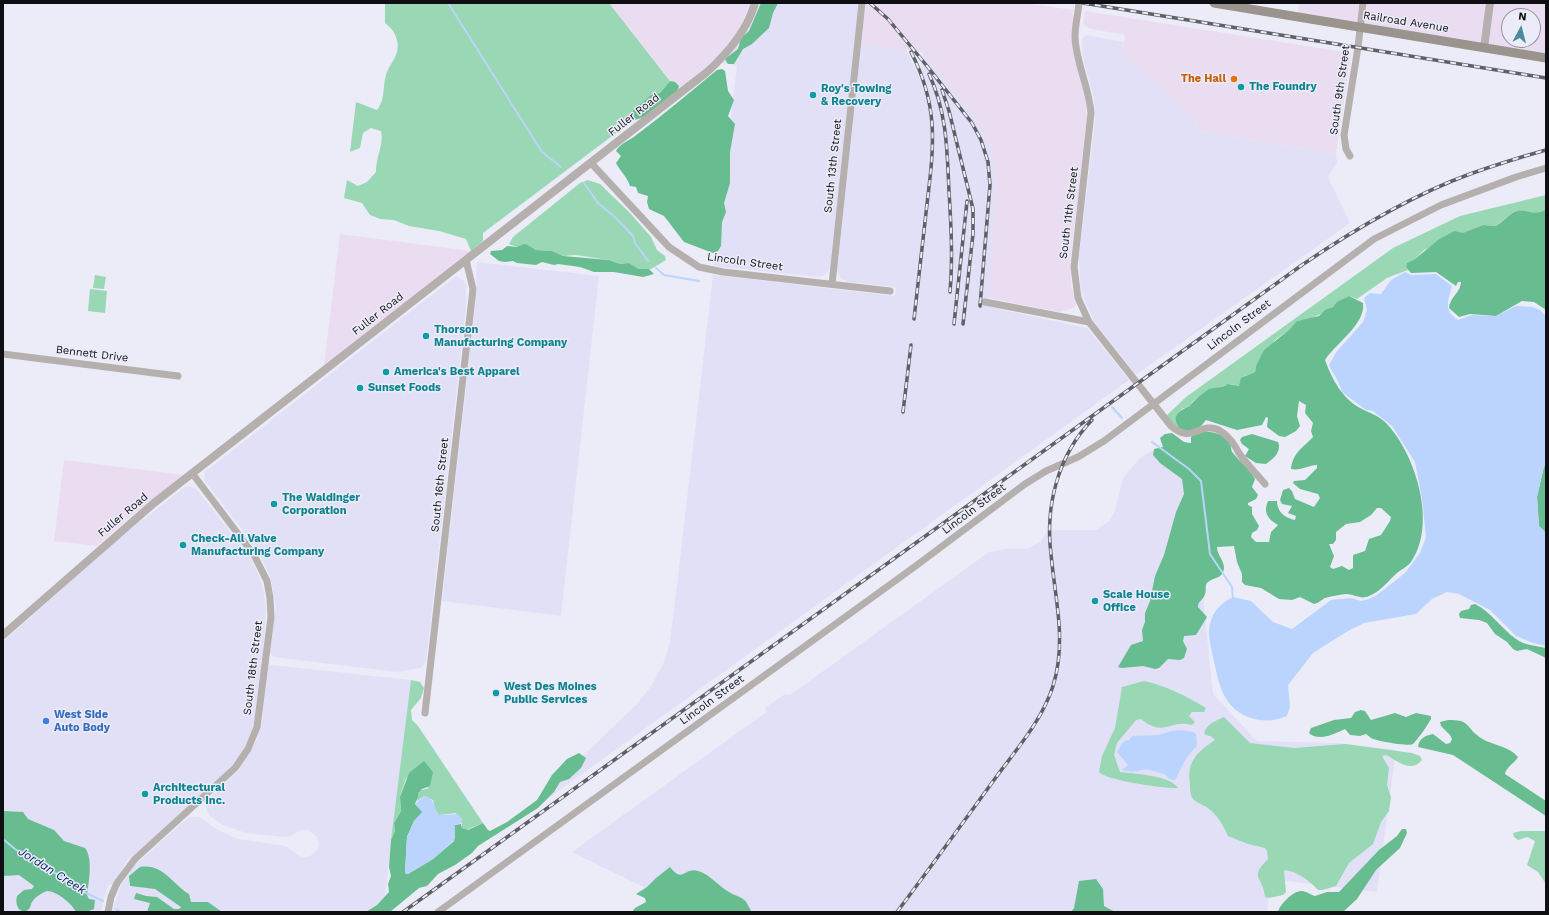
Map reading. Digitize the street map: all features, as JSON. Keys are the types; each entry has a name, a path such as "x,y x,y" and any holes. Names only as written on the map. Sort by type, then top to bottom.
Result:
{"main road":[{"name":"Railroad Avenue","path":"1214,3 1235,5 1546,58"}],"street":[{"name":"Fuller Road","path":"3,635 110,540 192,474 591,163 718,62 745,28 755,3"},
{"name":"South 13th Street","path":"832,284 862,3"},
{"name":"South 11th Street","path":"1079,3 1075,37 1080,63 1089,95 1091,118 1074,267 1078,298 1089,322 1152,403 1178,432 1191,434 1205,428 1220,430 1235,443 1240,453 1265,484"},
{"name":"South 9th Street","path":"1350,156 1346,149 1344,135 1360,27 1362,3"},
{"path":"1484,48 1490,3"},
{"name":"Lincoln Street","path":"591,163 669,247 694,264 723,272 890,291"},
{"name":"Lincoln Street","path":"438,912 917,565 1025,484 1046,470 1090,450 1374,239 1441,205 1546,168"},
{"name":"South 16th Street","path":"425,713 473,289 466,260"},
{"path":"985,302 1089,322"},
{"name":"Bennett Drive","path":"3,354 178,376"},
{"name":"South 18th Street","path":"108,912 113,893 124,873 135,859 225,779 243,757 257,727 269,636 270,598 263,570 254,555 192,474"}],"shaded area":[{"path":"609,3 752,3 735,36 721,54 678,90"},
{"path":"759,3 859,3 830,267 825,275 820,277 714,266 737,65 722,63"},
{"path":"866,3 1026,3 1073,10 1073,50 1084,91 1087,117 1070,262 1071,286 1076,304 1074,308 1059,312 989,298 996,174 989,144 978,122 923,52 861,45"},
{"path":"1299,3 1546,3 1546,58 1297,17"},
{"path":"1085,11 1351,53 1336,154 1198,131 1194,119 1141,71 1122,58 1125,35 1091,29 1085,26 1083,23"},
{"path":"1086,35 1124,42 1122,58 1141,71 1184,108 1194,119 1198,131 1336,154 1337,162 1328,177 1350,223 1136,375 1094,321 1084,299 1080,283 1079,257 1095,121 1094,98 1083,58 1082,39"},
{"path":"861,45 906,50 920,78 923,52 969,109 984,132 993,155 996,174 989,307 1087,328 1129,380 539,805 540,797 637,704 652,685 665,660 670,641 676,594 713,275 895,296 896,287 848,282 841,278 837,270"},
{"path":"340,234 471,251 324,365"},
{"path":"477,262 599,276 561,616 442,601 477,290"},
{"path":"456,276 463,280 466,285 466,307 426,662 421,668 397,672 273,657 270,652 276,606 270,576 256,548 204,480 205,472"},
{"path":"1151,451 1168,459 1191,479 1213,694 1257,741 1339,743 1396,750 1377,892 1271,879 1267,912 694,912 572,852 765,713 766,707 785,694 790,695 989,552 1005,549 1027,549 1041,541 1048,530 1096,530 1108,522 1115,511 1123,478 1139,459"},
{"path":"64,460 184,475 125,521 97,546 54,541"},
{"path":"186,486 197,490 248,554 257,571 263,589 266,608 264,642 254,723 249,738 241,754 224,775 127,861 112,885 110,884 107,888 101,912 3,912 3,642 117,540"},
{"path":"271,665 411,680 383,912 112,912 121,885 136,864 189,817 200,817 216,829 238,839 286,846 302,858 309,857 317,850 319,843 317,837 309,830 301,830 289,837 246,833 223,825 210,816 207,810 206,804 209,798 238,771 256,742 262,720 268,667"}],"green space":[{"path":"385,3 609,3 670,81 660,93 651,95 633,110 632,121 483,233 483,241 471,251 466,239 439,231 409,226 394,220 380,219 370,215 362,203 344,198 347,180 358,186 367,182 376,172 381,146 381,131 371,128 363,133 360,148 350,152 356,102 377,110 380,106 387,72 395,57 398,46 392,29 385,23"},
{"path":"761,3 778,3 773,13 769,28 752,44 743,49 734,64 728,64 725,59 738,49 741,38 749,31"},
{"path":"722,69 725,71 728,91 734,100 728,116 735,124 730,152 730,183 724,203 726,212 722,222 721,246 718,251 713,253 684,242 664,216 649,209 647,202 648,196 638,193 636,187 630,186 628,180 616,163 621,156 616,151 622,144 633,138 717,70"},
{"path":"670,81 675,82 679,86 677,92 644,117 632,121 633,110 651,95 660,93"},
{"path":"588,180 600,184 630,213 651,237 657,250 665,256 666,260 651,269 639,269 629,263 620,264 609,260 576,255 563,256 552,251 536,250 528,245 517,247 509,244 513,237 580,183"},
{"path":"1546,195 1546,209 1536,214 1518,211 1513,212 1496,226 1483,225 1424,250 1415,259 1407,263 1406,267 1408,270 1387,278 1357,299 1349,296 1332,308 1318,315 1305,320 1299,320 1275,340 1256,366 1255,372 1245,376 1239,386 1230,384 1206,391 1192,402 1190,406 1182,409 1176,416 1180,428 1179,430 1165,417 1186,397 1393,248 1460,216"},
{"path":"1546,209 1546,310 1534,302 1522,301 1496,316 1470,314 1459,317 1449,308 1461,282 1458,282 1456,286 1436,272 1411,273 1406,267 1407,263 1415,259 1438,240 1454,231 1463,233 1483,225 1496,226 1514,212 1522,211 1537,213"},
{"path":"524,244 536,250 552,251 563,256 609,260 620,264 629,263 639,269 649,269 654,274 643,277 614,272 594,272 580,267 558,264 554,265 542,262 536,265 517,263 513,261 505,262 499,261 490,254 491,251 502,250 507,246 517,247"},
{"path":"95,275 106,277 104,289 93,288"},
{"path":"90,289 107,291 105,313 88,311"},
{"path":"1349,296 1363,303 1363,311 1355,326 1325,360 1328,367 1339,388 1349,400 1385,422 1396,435 1406,451 1414,469 1423,509 1423,528 1419,546 1411,562 1381,589 1369,596 1360,597 1346,594 1332,596 1314,604 1300,597 1292,600 1279,599 1261,588 1245,585 1242,582 1242,574 1237,562 1234,546 1217,547 1218,553 1224,565 1223,572 1220,576 1210,580 1206,585 1206,592 1198,607 1207,617 1196,635 1184,636 1183,641 1187,649 1184,658 1180,660 1168,659 1159,668 1155,669 1143,666 1118,667 1131,645 1143,641 1142,630 1145,622 1145,613 1150,601 1155,576 1164,555 1176,512 1184,494 1182,479 1160,463 1153,455 1154,449 1163,447 1160,438 1165,434 1172,433 1184,442 1191,443 1191,437 1195,434 1199,432 1211,432 1222,435 1226,438 1230,443 1232,452 1255,479 1252,487 1258,495 1256,499 1248,503 1248,505 1252,507 1252,514 1259,526 1257,530 1252,533 1251,537 1256,542 1269,542 1271,532 1278,525 1267,515 1266,509 1268,501 1277,501 1278,508 1282,514 1295,520 1296,516 1288,513 1292,506 1282,504 1280,500 1283,490 1289,488 1295,499 1314,507 1320,498 1318,494 1300,489 1293,483 1294,481 1305,480 1317,468 1317,465 1291,469 1296,454 1313,437 1311,431 1313,423 1305,413 1306,405 1299,401 1297,416 1300,426 1296,431 1285,437 1279,436 1267,427 1268,418 1266,417 1262,425 1237,430 1206,420 1195,430 1180,430 1176,422 1176,417 1180,411 1190,406 1209,389 1228,384 1239,386 1241,378 1255,372 1256,366 1264,350 1290,329 1297,321 1319,316 1325,310 1333,307 1337,302","holes":["1377,508 1381,508 1391,517 1390,521 1381,535 1369,539 1365,551 1353,555 1353,568 1349,570 1342,566 1333,569 1330,567 1334,556 1329,544 1333,544 1336,540 1336,532 1346,524 1360,522 1371,515"]},
{"path":"1252,434 1278,442 1278,452 1266,464 1256,463 1245,456 1249,449 1242,444 1240,440 1242,437"},
{"path":"1546,465 1546,533 1539,526 1537,497 1544,466"},
{"path":"1475,604 1486,611 1519,641 1546,648 1546,658 1527,649 1517,651 1513,649 1507,642 1495,634 1487,623 1479,620 1460,618 1459,614 1461,611 1469,609 1471,605"},
{"path":"411,680 420,682 424,688 421,698 411,710 412,720 418,726 483,823 466,830 462,828 462,823 456,813 439,815 435,809 433,800 424,796 417,801 418,791 429,788 406,778 400,797 401,811 394,823 395,831 391,840"},
{"path":"1144,681 1176,692 1206,708 1204,712 1192,712 1189,716 1195,722 1192,725 1178,724 1161,728 1155,727 1141,719 1136,720 1117,743 1114,755 1120,772 1168,780 1178,788 1123,781 1103,775 1099,772 1102,756 1115,728 1122,687"},
{"path":"1361,710 1365,711 1371,720 1395,713 1406,717 1416,713 1431,716 1431,719 1418,739 1411,745 1379,741 1366,734 1360,736 1350,735 1345,729 1322,737 1313,736 1309,733 1311,728 1334,720 1351,718 1355,712"},
{"path":"1224,717 1250,743 1294,748 1345,744 1412,753 1420,756 1422,760 1418,764 1409,766 1386,755 1382,756 1389,768 1387,785 1391,797 1389,811 1381,822 1373,844 1349,863 1336,886 1318,890 1303,877 1294,872 1284,870 1286,892 1283,895 1269,898 1265,897 1258,874 1262,865 1268,859 1265,848 1248,844 1228,836 1222,824 1215,815 1207,808 1196,802 1191,796 1189,776 1192,763 1203,748 1215,740 1204,734 1205,731 1211,723"},
{"path":"1458,720 1463,722 1482,739 1514,753 1518,757 1507,769 1505,774 1546,801 1546,816 1453,755 1418,747 1423,738 1433,734 1446,744 1450,743 1452,739 1441,726 1440,722"},
{"path":"579,753 586,758 581,768 569,779 560,782 554,792 538,808 478,846 472,853 455,865 438,874 427,886 419,888 390,912 366,912 377,905 389,892 388,884 391,876 389,867 391,840 395,831 394,823 401,811 400,797 409,773 424,761 433,772 430,786 422,789 418,793 415,804 423,812 414,821 407,837 405,873 408,874 433,859 454,841 455,825 461,824 462,828 468,830 483,823 490,831 507,822 537,800 552,775 567,759"},
{"path":"3,811 23,812 28,819 54,830 64,841 85,848 90,864 87,895 89,899 95,900 94,909 86,912 76,912 64,898 47,891 35,898 28,910 22,911 18,908 16,902 17,896 24,890 32,889 34,886 19,875 3,876"},
{"path":"1402,829 1406,829 1407,833 1400,848 1376,870 1357,899 1343,912 1278,912 1287,898 1299,891 1304,891 1315,896 1327,892 1339,892 1379,850 1397,836"},
{"path":"1521,831 1546,831 1546,884 1538,872 1527,865 1535,841 1527,837 1518,840 1514,837 1513,833"},
{"path":"140,867 155,868 161,871 189,894 191,902 208,902 222,912 147,912 150,903 134,899 136,893 157,897 174,909 179,909 181,907 155,889 130,886 129,876"},
{"path":"670,867 674,872 681,875 693,870 706,875 731,893 744,900 752,912 632,912 635,908 646,902 645,898 636,894 647,887"},
{"path":"1096,879 1103,889 1104,906 1115,912 1071,912 1074,908 1079,881"}],"water":[{"path":"1405,272 1411,275 1436,274 1452,286 1448,301 1448,309 1458,320 1472,315 1496,316 1516,306 1533,307 1540,310 1546,316 1546,465 1544,467 1537,497 1539,526 1546,533 1546,646 1533,643 1516,636 1490,610 1459,594 1447,592 1432,599 1416,614 1364,623 1348,631 1313,653 1288,685 1290,706 1287,716 1278,719 1261,720 1243,715 1229,703 1224,695 1210,645 1209,628 1211,619 1218,608 1233,597 1251,601 1273,622 1292,629 1331,600 1351,598 1361,601 1377,595 1405,573 1420,553 1426,537 1422,499 1415,462 1392,426 1373,411 1366,410 1342,392 1329,365 1337,351 1363,322 1367,310 1364,298 1370,293 1381,294 1391,280"},
{"path":"1182,730 1196,734 1197,746 1186,759 1175,780 1171,780 1164,774 1146,769 1133,772 1122,770 1128,765 1117,752 1122,743 1129,740 1132,736 1159,735 1171,731"},
{"path":"424,796 430,798 439,815 458,814 462,819 462,823 455,825 455,839 433,859 408,874 405,873 407,837 414,821 422,812 415,804"}],"waterway":[{"path":"448,3 542,152 561,167"},
{"path":"584,183 598,203 616,218 633,236 635,243 648,261"},
{"path":"656,268 664,275 699,281"},
{"path":"1112,407 1122,418"},
{"path":"1152,442 1189,469 1201,481 1210,554 1232,587 1233,598"},
{"name":"Jordan Creek","path":"3,839 15,849 63,878 73,887 103,901"},
{"name":"Jordan Creek","path":"116,909 120,912"}],"railway":[{"path":"870,3 888,19 927,66 972,123 981,140 988,162 990,185 980,306"},
{"path":"1083,3 1546,78"},
{"path":"911,52 921,73 927,93 931,112 932,131 931,170 914,319"},
{"path":"929,74 943,117 947,146 951,242 950,292"},
{"path":"942,90 949,111 973,209 973,234 963,324"},
{"path":"403,912 1302,265 1383,214 1426,192 1479,171 1546,150"},
{"path":"954,324 967,201"},
{"path":"903,412 911,345"},
{"path":"897,912 1027,735 1048,699 1057,669 1060,636 1050,536 1052,500 1056,482 1070,449 1092,420"}],"place":[{"name":"The Hall","path":"1234,79"},
{"name":"The Foundry","path":"1241,87"},
{"name":"Roy's Towing & Recovery","path":"813,95"},
{"name":"Thorson Manufacturing Company","path":"426,336"},
{"name":"America's Best Apparel","path":"386,372"},
{"name":"Sunset Foods","path":"360,388"},
{"name":"The Waldinger Corporation","path":"274,504"},
{"name":"Check-All Valve Manufacturing Company","path":"183,545"},
{"name":"Scale House Office","path":"1095,601"},
{"name":"West Des Moines Public Services","path":"496,693"},
{"name":"West Side Auto Body","path":"46,721"},
{"name":"Architectural Products Inc.","path":"145,794"}]}
